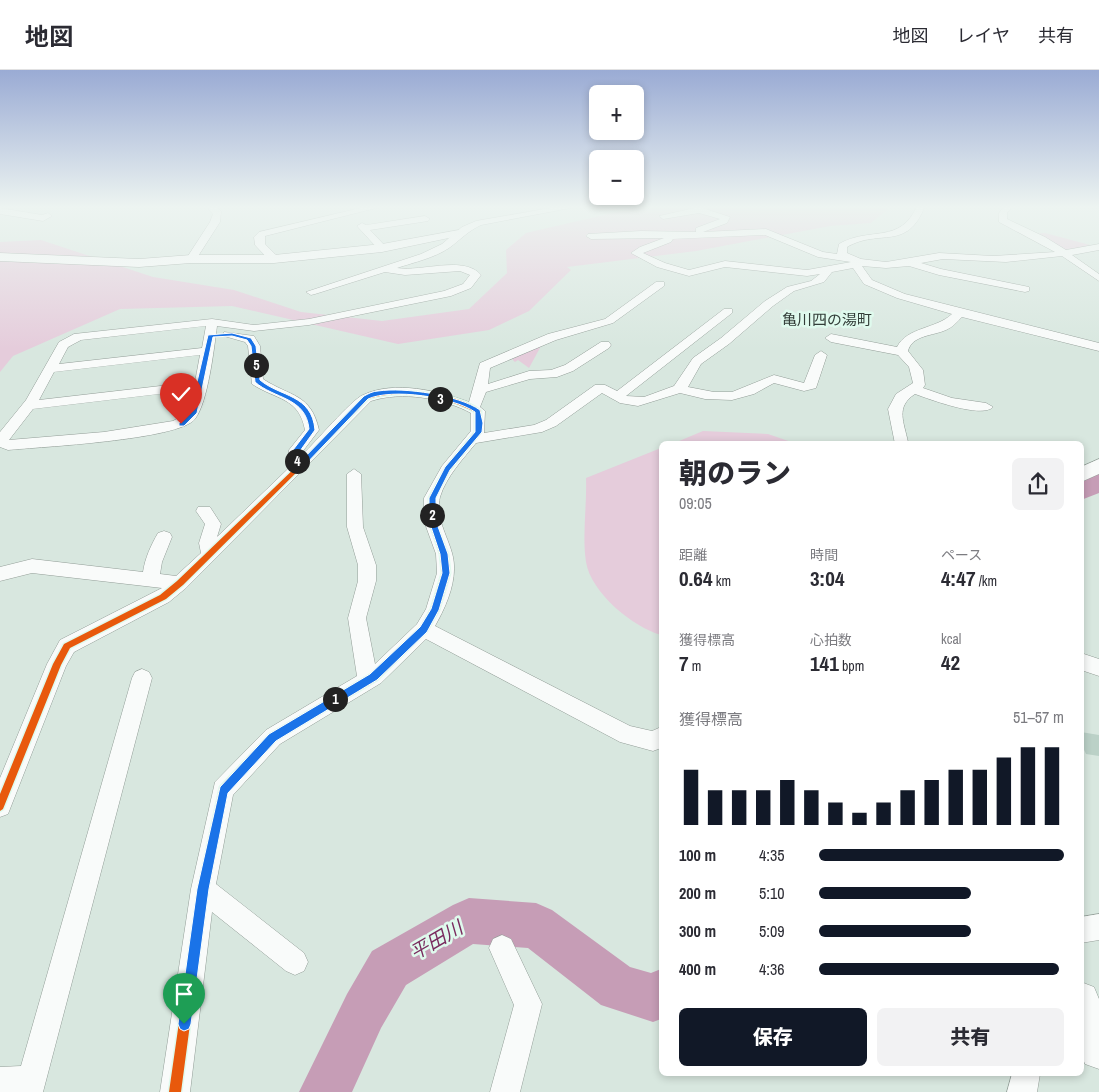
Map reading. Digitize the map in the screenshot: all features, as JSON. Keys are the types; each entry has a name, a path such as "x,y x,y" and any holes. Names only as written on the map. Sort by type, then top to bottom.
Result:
{"main road":[{"path":"1084,474 1099,466"},
{"path":"1084,1008 1099,1050"}],"street":[{"path":"191,259 194,254"},
{"path":"269,254 274,259"},
{"path":"0,257 56,261 139,263 191,259 274,259 326,254"},
{"path":"311,292 386,270 426,254"},
{"path":"637,254 661,265 689,273 724,264 792,273 826,270 857,262"},
{"path":"818,254 857,262 911,262 942,256 994,259 1056,254"},
{"path":"842,254 857,262 868,282 879,287 960,313 1099,347"},
{"path":"1065,254 1099,278"},
{"path":"911,262 939,272 1025,289"},
{"path":"211,329 193,413 181,424 112,436 8,445 1,440 29,405 63,345 78,336 211,329 254,328 309,322 447,294 467,286 476,275 468,269 460,268 405,272 386,270"},
{"path":"474,439 537,429 551,423 600,388 609,390 634,403 679,389 685,384 688,370 699,359 724,342 763,307 787,290 818,282 824,278 826,270"},
{"path":"473,408 480,390 484,366 552,337 609,321 660,284"},
{"path":"618,396 728,311"},
{"path":"902,352 902,345 908,339 948,324 960,313"},
{"path":"211,329 250,339 254,346 257,381 263,386 292,397 304,408 311,418 312,430 296,450 295,460 302,464"},
{"path":"831,338 902,352 916,365 920,375 919,385 901,397 895,409 902,441"},
{"path":"480,390 529,374 553,374 569,368 605,345"},
{"path":"50,370 207,351"},
{"path":"679,389 707,396 730,396 749,391 774,379 804,387 811,385 821,355"},
{"path":"29,405 199,386"},
{"path":"914,389 950,402 986,407"},
{"path":"0,806 57,664 67,646 163,596 180,583 302,464 366,398 378,392 406,392 454,401 473,408 478,412 480,423 478,432 447,469 432,498 432,521 444,554 446,573 435,610 424,630 368,680 272,737 224,790 203,889 175,1092"},
{"path":"354,474 354,527 367,565 367,581 357,618 368,680"},
{"path":"204,511 213,524 208,542 209,553"},
{"path":"151,580 153,562 164,537"},
{"path":"0,574 32,566 180,583"},
{"path":"424,630 627,735 653,741 659,738"},
{"path":"1084,662 1099,668"},
{"path":"0,1082 29,1086 142,678"},
{"path":"203,889 295,962"},
{"path":"1084,930 1099,927"},
{"path":"502,948 528,1004 505,1092"},
{"path":"1022,1092 1026,1076"}],"shaded area":[{"path":"0,254 82,254 153,277 234,290 301,312 382,321 469,309 507,273 506,254 674,254 567,267 571,270 529,311 489,330 398,344 232,306 120,309 13,356 0,372"},
{"path":"541,346 529,368 518,360 515,362 512,359"},
{"path":"703,431 768,434 788,441 679,441"},
{"path":"659,449 659,634 638,625 626,617 605,597 590,574 586,562 584,541 586,478"}],"building":[{"path":"1084,732 1099,735 1099,756 1086,754 1084,750"}],"waterway":[{"name":"平田川","path":"1084,490 1099,482"},
{"name":"平田川","path":"325,1092 364,1011 389,968 469,921 536,926 618,988 653,998 659,994"}],"cycle path":[{"path":"0,806 57,664 67,646 163,597 180,583 302,464 366,398 377,394 391,393 423,394 454,401 478,411 478,432 447,469 432,498 432,521 444,554 446,573 435,610 424,629 374,677 273,737 223,790 203,889 175,1092"}],"district":[{"name":"亀川四の湯町","path":"827,319"}],"route":[{"path":"181,424 193,413 210,335 232,334 250,339 254,346 257,381 263,386 292,397 304,408 311,418 312,430 296,450 295,460 302,464 366,398 378,392 406,392 471,406 478,412 480,423 474,439 447,469 432,498 432,521 444,554 446,573 435,610 424,630 374,677 272,737 224,790 203,889 184,1024"}]}
